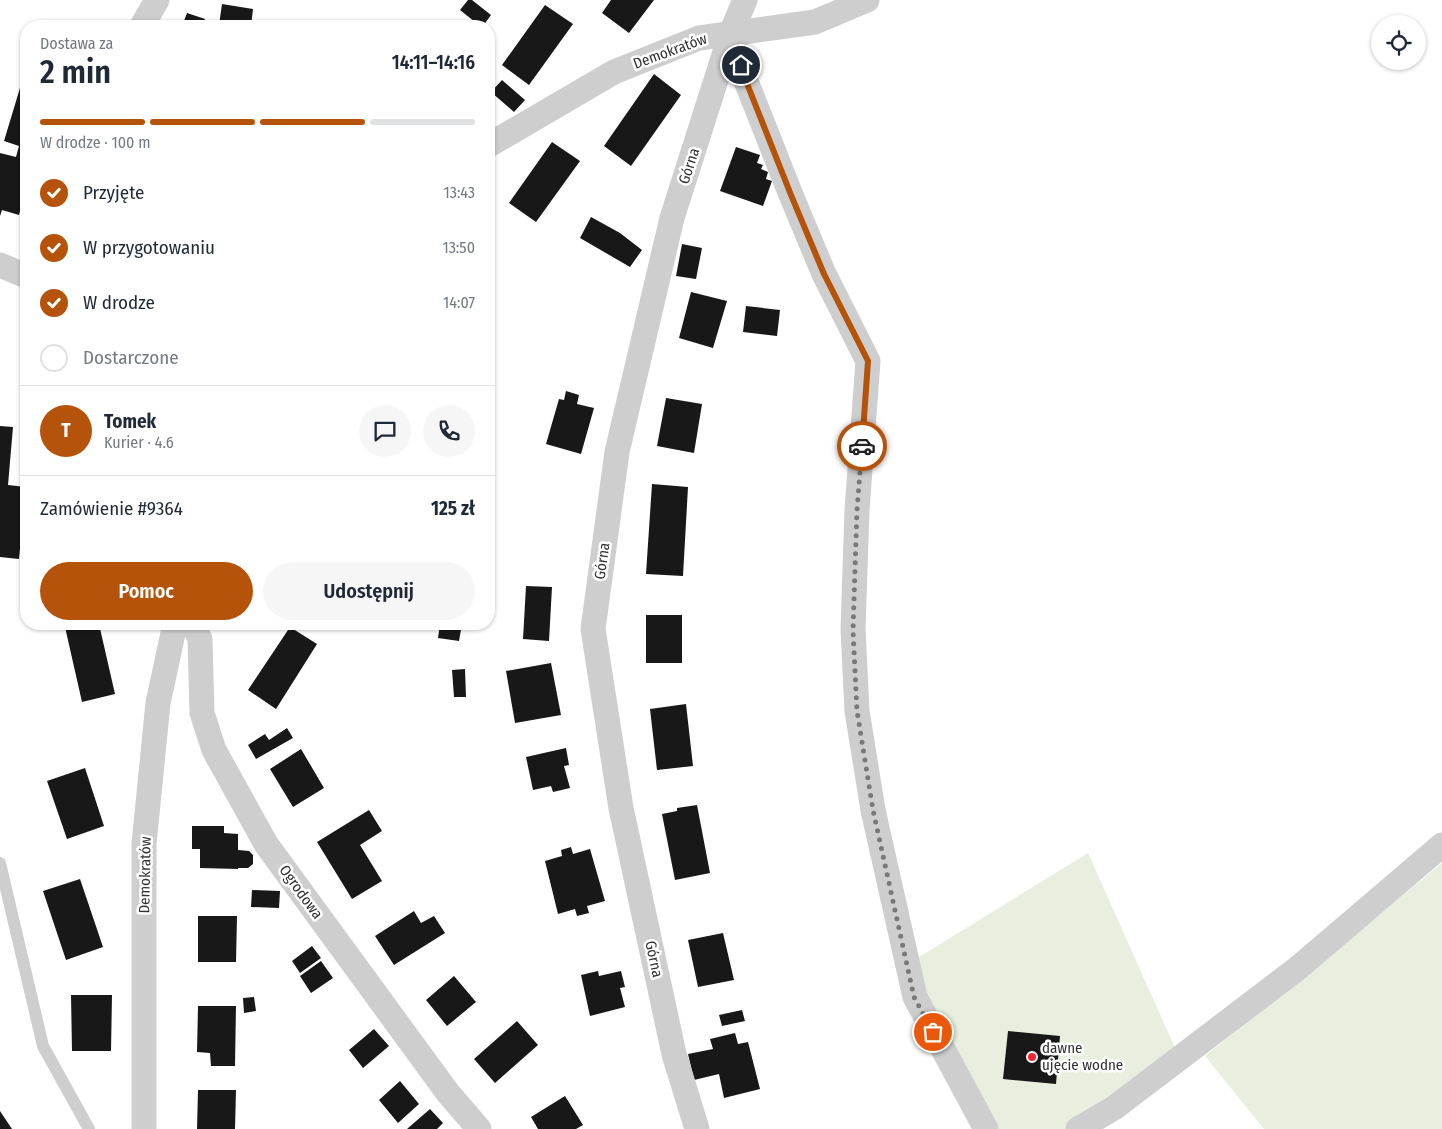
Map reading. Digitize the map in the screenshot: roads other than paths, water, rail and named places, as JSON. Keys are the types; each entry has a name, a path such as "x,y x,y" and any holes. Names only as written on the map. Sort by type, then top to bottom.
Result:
{"street":[{"path":"145,20 157,0"},
{"name":"Górna","path":"696,1129 674,1054 621,808 593,629 619,443 672,218 732,33 745,0"},
{"name":"Demokratów","path":"495,141 614,72 699,38 815,22 867,0"},
{"path":"732,33 746,81 791,195 824,274 868,361 857,510 853,620 857,711 873,810 914,997 986,1129"},
{"path":"0,265 20,273"},
{"name":"Demokratów","path":"144,1129 144,844 158,703 174,630"},
{"name":"Ogrodowa","path":"196,630 200,639 202,713 214,750 266,844 448,1093 479,1129"},
{"path":"1078,1129 1114,1108 1298,968 1442,845"}],"lane":[{"path":"0,863 43,1046 89,1129"}],"place":[{"name":"dawne ujęcie wodne","path":"1032,1057"}]}
